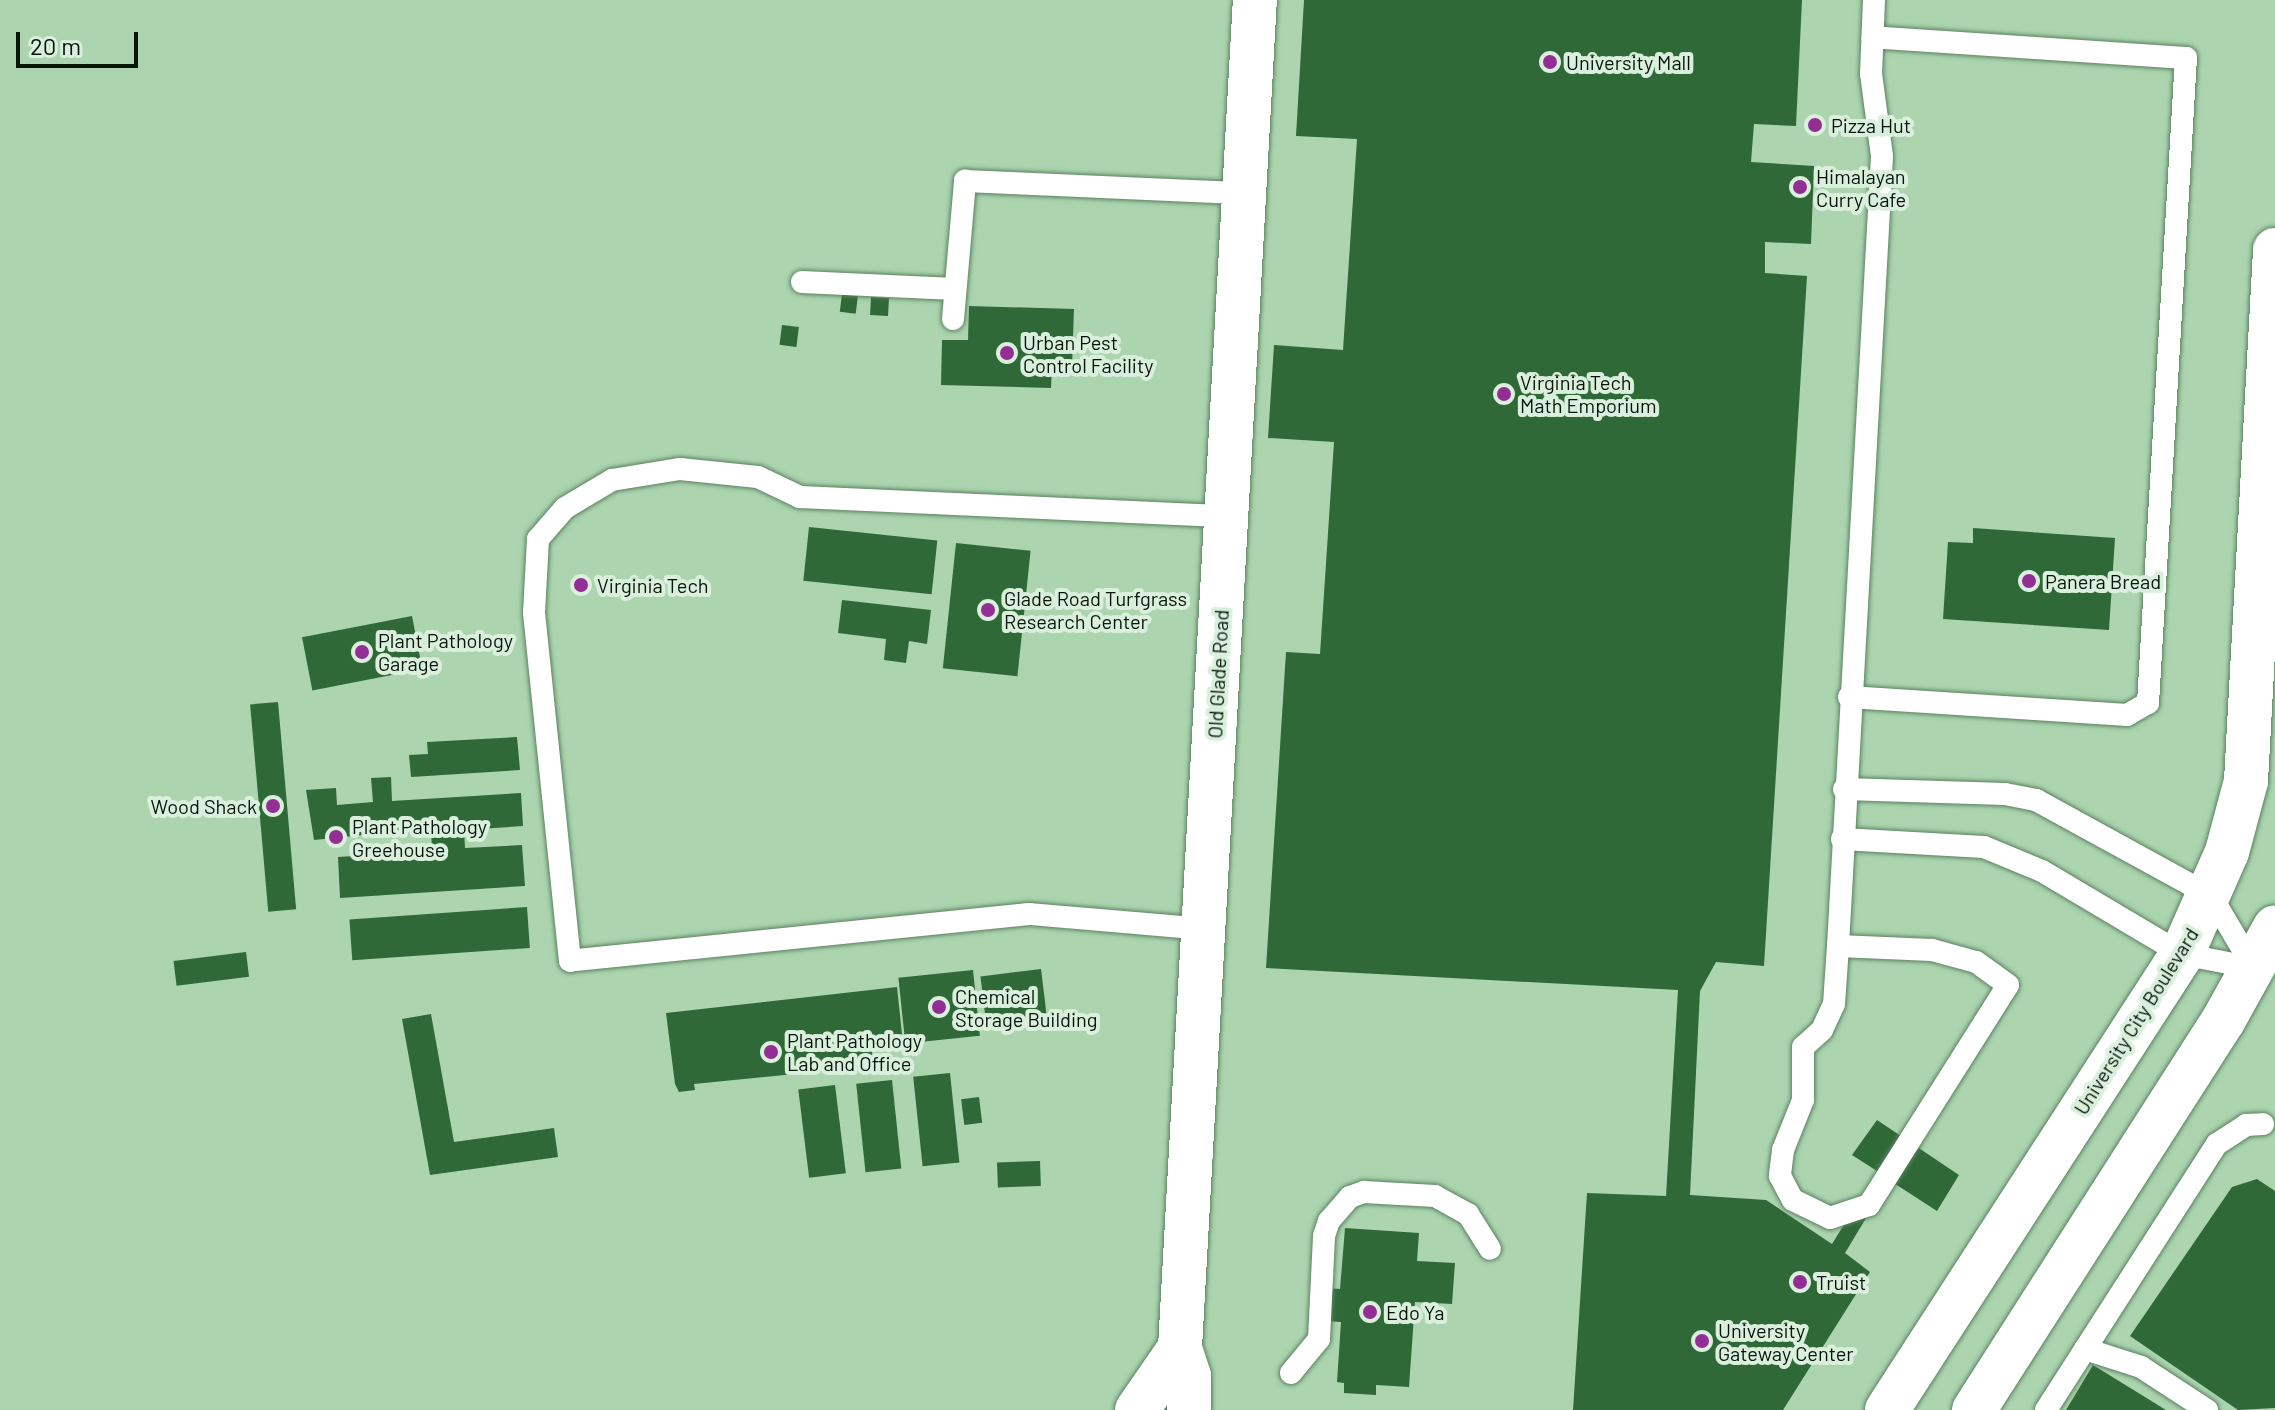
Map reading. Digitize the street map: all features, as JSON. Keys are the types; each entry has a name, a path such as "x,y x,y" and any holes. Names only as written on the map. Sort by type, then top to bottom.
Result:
{"main road":[{"name":"Old Glade Road","path":"1189,1410 1189,1376 1180,1348 1255,0"},
{"name":"University City Boulevard","path":"1887,1410 2182,954 2211,896 2246,781 2275,250"},
{"path":"1974,1410 2254,968 2275,927"},
{"path":"1137,1410 1180,1348"}],"lane":[{"path":"1838,946 1932,950 1976,962 2008,985 1869,1205 1851,1214 1830,1218 1807,1211 1793,1200 1780,1176 1783,1150 1803,1100 1803,1047 1822,1030 1834,1004 1882,156 1871,74 1874,0"},
{"path":"1849,697 2127,715 2148,703 2186,58 1873,37"},
{"path":"953,319 965,181 1244,193"},
{"path":"802,282 955,289"},
{"path":"1205,929 1029,914 570,961 534,613 538,539 565,508 612,480 680,469 758,477 800,497 1226,516"},
{"path":"1844,789 2036,800 2211,896 2254,968"},
{"path":"1842,839 1952,843 2010,855 2182,954 2254,968"},
{"path":"2046,1410 2217,1144 2246,1125 2263,1124"},
{"path":"1291,1373 1319,1339 1324,1236 1329,1221 1350,1197 1364,1192 1435,1196 1468,1214 1490,1249"},
{"path":"2085,1349 2141,1367 2207,1410"}],"building":[{"path":"1304,0 1802,0 1796,126 1754,124 1751,162 1814,166 1811,244 1765,242 1765,273 1807,276 1764,966 1716,962 1700,991 1690,1195 1766,1200 1832,1244 1877,1171 1852,1155 1877,1120 1959,1175 1937,1211 1889,1180 1845,1253 1870,1272 1783,1410 1573,1410 1587,1193 1666,1196 1678,990 1266,968 1286,652 1320,654 1334,442 1268,438 1274,345 1343,350 1357,139 1296,136"},
{"path":"842,294 858,296 856,314 840,312"},
{"path":"871,297 889,298 888,316 870,315"},
{"name":"Urban Pest Control Facility","path":"969,306 1074,309 1072,366 1052,366 1051,388 941,385 942,340 968,340"},
{"path":"782,325 799,327 796,347 780,345"},
{"path":"809,527 937,540 932,594 803,581"},
{"name":"Panera Bread","path":"1973,528 2115,538 2109,630 1943,619 1948,542 1973,543"},
{"name":"Glade Road Turfgrass Research Center","path":"956,543 1031,551 1017,676 943,668"},
{"path":"842,600 931,610 927,644 909,641 906,663 884,660 886,639 838,633"},
{"name":"Plant Pathology Garage","path":"412,616 422,669 312,690 302,637"},
{"name":"Wood Shack","path":"278,702 296,909 268,912 250,704"},
{"name":"Plant Pathology Greehouse","path":"517,737 520,770 411,777 409,755 428,754 427,742"},
{"name":"Plant Pathology Greehouse","path":"391,777 392,801 521,793 523,826 464,830 465,848 522,845 525,886 340,898 338,857 432,851 431,828 314,840 306,790 336,788 337,805 373,802 371,778"},
{"path":"527,907 530,948 352,960 349,919"},
{"path":"246,952 249,977 177,986 174,961"},
{"path":"1041,969 1047,1018 986,1025 980,976"},
{"name":"Chemical Storage Building","path":"973,970 980,1036 905,1043 898,978"},
{"name":"Plant Pathology Lab and Office","path":"897,987 902,1034 870,1038 874,1066 694,1084 695,1090 679,1092 675,1084 666,1013"},
{"path":"431,1014 454,1142 554,1128 558,1157 430,1175 402,1019"},
{"path":"950,1073 959,1163 923,1166 913,1077"},
{"path":"892,1080 901,1169 866,1172 856,1084"},
{"path":"835,1085 846,1173 809,1178 798,1090"},
{"path":"979,1097 982,1123 964,1125 961,1099"},
{"path":"1040,1161 1041,1186 998,1187 997,1163"},
{"path":"2257,1179 2275,1191 2275,1408 2238,1410 2130,1336 2232,1187"},
{"name":"Edo Ya","path":"1345,1228 1419,1233 1417,1261 1455,1263 1452,1304 1415,1302 1409,1387 1376,1385 1376,1395 1344,1393 1344,1383 1337,1382 1341,1322 1324,1321 1327,1288 1340,1289"},
{"path":"2093,1365 2166,1410 2066,1410"}],"place":[{"name":"University Mall","path":"1550,62"},
{"name":"Pizza Hut","path":"1815,125"},
{"name":"Himalayan Curry Cafe","path":"1800,187"},
{"name":"Urban Pest Control Facility","path":"1007,353"},
{"name":"Virginia Tech Math Emporium","path":"1504,394"},
{"name":"Panera Bread","path":"2029,581"},
{"name":"Virginia Tech","path":"581,585"},
{"name":"Glade Road Turfgrass Research Center","path":"988,610"},
{"name":"Plant Pathology Garage","path":"362,652"},
{"name":"Wood Shack","path":"273,806"},
{"name":"Plant Pathology Greehouse","path":"336,837"},
{"name":"Chemical Storage Building","path":"939,1007"},
{"name":"Plant Pathology Lab and Office","path":"771,1052"},
{"name":"Truist","path":"1800,1282"},
{"name":"Edo Ya","path":"1370,1312"},
{"name":"University Gateway Center","path":"1702,1341"}]}
